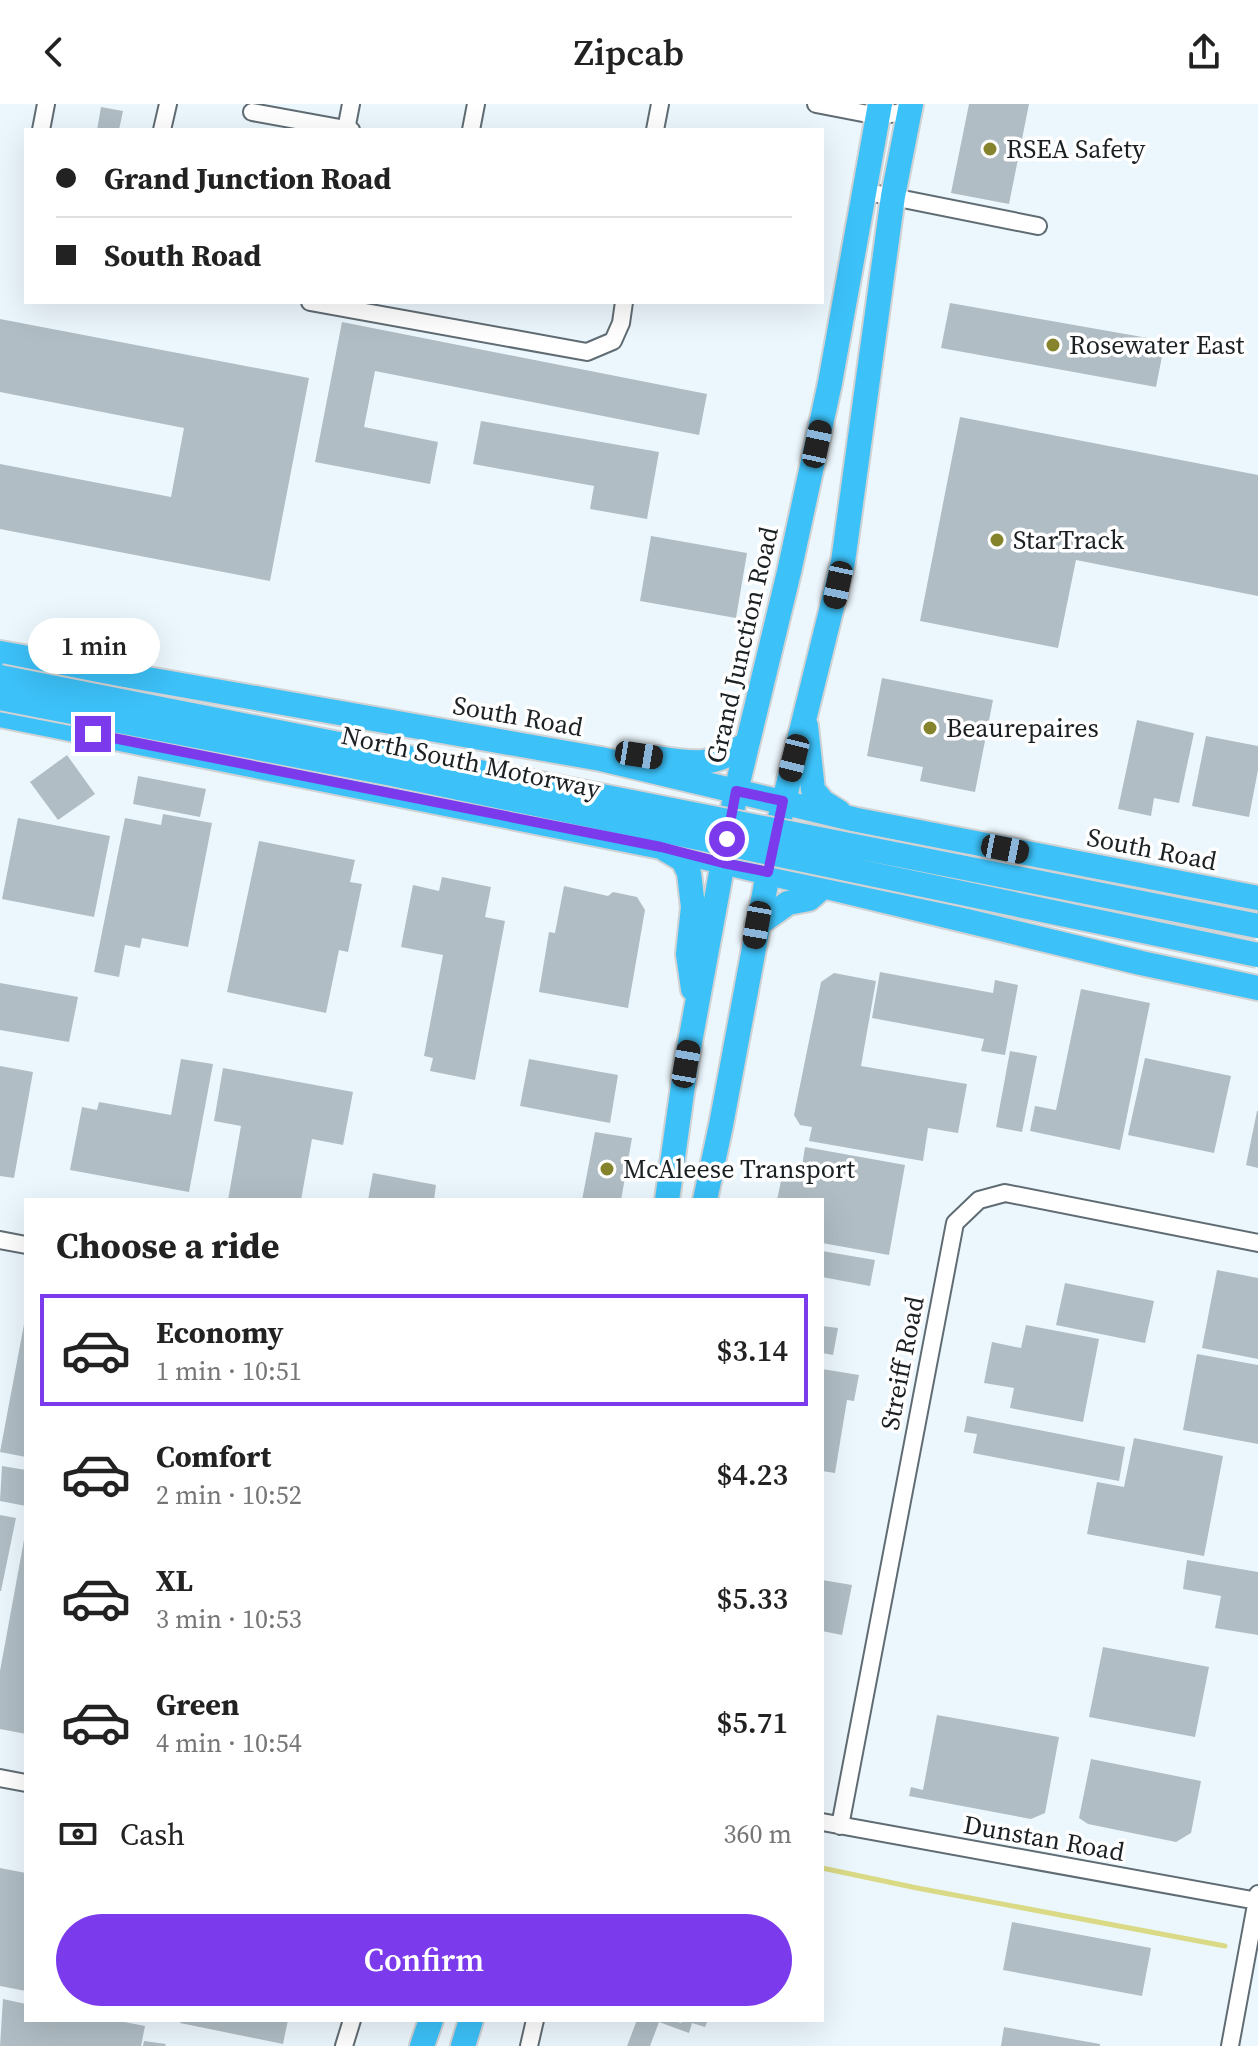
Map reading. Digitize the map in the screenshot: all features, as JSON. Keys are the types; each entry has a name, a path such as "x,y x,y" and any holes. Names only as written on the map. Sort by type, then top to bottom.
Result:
{"highway":[{"path":"705,1198 783,801 843,562 907,106"},
{"name":"Grand Junction Road","path":"667,1198 696,1007 736,791 827,398 879,110"},
{"name":"South Road","path":"0,653 601,759 857,820 1258,898"},
{"name":"North South Motorway","path":"0,677 1258,926"},
{"name":"North South Motorway","path":"0,698 392,774 1258,955"},
{"path":"0,715 661,847 1141,963 1258,988"},
{"path":"805,716 813,790 833,809 857,820"},
{"path":"601,759 639,755 702,762 726,758 746,744"},
{"path":"661,847 686,826 689,806 668,775"},
{"path":"661,847 683,860 689,873 693,907 688,954 696,1007"},
{"path":"757,925 788,903 809,899 824,886"},
{"path":"422,2046 430,2022"},
{"path":"463,2046 470,2022"}],"street":[{"path":"41,128 46,104"},
{"path":"162,128 168,104"},
{"path":"347,128 351,104"},
{"path":"471,128 476,104"},
{"path":"655,128 660,104"},
{"path":"816,104 879,110 907,106"},
{"path":"248,128 253,108 338,128"},
{"path":"863,191 1038,226"},
{"path":"322,304 587,352 613,341 621,323 624,304"},
{"name":"Streiff Road","path":"840,1826 955,1223 979,1200 1005,1193 1258,1243"},
{"path":"0,1240 24,1245"},
{"path":"0,1778 24,1783"},
{"name":"Dunstan Road","path":"824,1822 1257,1898"},
{"path":"1230,2046 1257,1898"},
{"path":"344,2046 351,2022"},
{"path":"529,2046 535,2022"}],"building":[{"name":"RSEA Safety","path":"969,104 1029,104 1009,204 951,193"},
{"path":"101,107 123,111 119,128 97,128"},
{"name":"Rosewater East","path":"950,303 1165,341 1156,387 941,348"},
{"path":"0,319 309,378 270,581 0,529 0,464 171,497 184,428 0,392"},
{"path":"342,322 707,394 699,435 375,371 364,427 438,442 430,484 315,462"},
{"path":"960,417 1258,475 1258,596 1076,560 1058,648 920,621"},
{"path":"481,421 659,452 647,519 590,509 594,486 473,464"},
{"path":"651,536 747,553 736,618 640,601"},
{"name":"Beaurepaires","path":"882,678 993,700 975,792 920,781 923,767 867,756"},
{"path":"1137,720 1194,733 1179,803 1154,798 1151,816 1118,809"},
{"path":"1206,736 1258,746 1258,770 1249,817 1192,806"},
{"path":"67,755 95,794 58,820 30,782"},
{"path":"138,776 206,789 200,817 133,804"},
{"path":"163,814 212,823 188,947 142,938 140,948 125,945 119,977 94,972 125,818 161,825"},
{"path":"18,818 110,836 94,917 2,899"},
{"path":"259,841 355,860 350,882 362,884 348,952 339,950 326,1013 227,992"},
{"path":"442,877 491,887 485,917 505,921 475,1080 430,1071 433,1058 424,1056 443,955 401,947 413,885 439,891"},
{"path":"564,886 608,896 613,892 637,897 645,910 628,1008 539,992 549,932 555,933"},
{"path":"880,972 993,993 995,980 1018,985 1005,1055 981,1051 984,1039 872,1018"},
{"path":"834,973 876,981 861,1066 967,1084 958,1133 928,1128 923,1161 809,1141 812,1127 800,1125 794,1115 821,982"},
{"path":"0,983 78,997 69,1042 0,1030"},
{"path":"1081,989 1150,1003 1120,1150 1030,1131 1035,1106 1056,1110"},
{"path":"1010,1051 1037,1056 1022,1132 996,1127"},
{"path":"1145,1058 1231,1076 1214,1153 1128,1135"},
{"path":"181,1059 213,1064 189,1192 70,1170 82,1107 97,1110 99,1102 171,1115"},
{"path":"529,1059 618,1075 610,1123 520,1106"},
{"path":"0,1066 33,1072 14,1178 0,1176"},
{"path":"223,1068 353,1092 343,1145 312,1139 301,1198 228,1198 241,1126 214,1121"},
{"path":"1258,1111 1258,1168 1246,1165"},
{"name":"McAleese Transport","path":"595,1132 632,1138 621,1198 582,1198"},
{"path":"805,1147 905,1165 889,1255 824,1243 824,1198 777,1198 782,1176 800,1179"},
{"path":"373,1173 436,1185 434,1198 368,1198"},
{"path":"824,1251 875,1260 870,1286 824,1277"},
{"path":"1217,1270 1258,1278 1258,1359 1202,1348"},
{"path":"1065,1283 1154,1301 1145,1343 1056,1325"},
{"path":"24,1324 24,1457 0,1452"},
{"path":"1026,1325 1099,1339 1083,1422 1010,1408 1014,1388 984,1383 992,1342 1021,1348"},
{"path":"824,1326 838,1328 833,1355 824,1353"},
{"path":"1197,1354 1258,1365 1258,1444 1183,1430"},
{"path":"824,1369 859,1375 854,1401 847,1400 835,1473 824,1471"},
{"path":"967,1416 1125,1447 1119,1481 973,1453 977,1434 964,1432"},
{"path":"1134,1438 1223,1456 1204,1556 1087,1534 1097,1482 1124,1487"},
{"path":"2,1466 24,1470 24,1506 0,1501"},
{"path":"0,1515 16,1518 1,1591 0,1591"},
{"path":"24,1540 24,1734 0,1729 0,1671"},
{"path":"1187,1560 1258,1572 1258,1635 1215,1628 1221,1596 1183,1589"},
{"path":"824,1580 852,1585 842,1635 824,1631"},
{"path":"1103,1647 1209,1667 1195,1737 1089,1717"},
{"path":"937,1715 1059,1737 1045,1813 1031,1819 909,1796 911,1787 923,1790"},
{"path":"1091,1759 1201,1781 1191,1833 1176,1842 1088,1824 1079,1818"},
{"path":"0,1868 24,1873 24,1991 0,1986"},
{"path":"1012,1922 1151,1948 1142,1996 1003,1970"},
{"path":"3,1999 24,2004 24,2022 124,2022 145,2026 141,2046 0,2046"},
{"path":"180,2022 288,2022 283,2044"},
{"path":"636,2022 659,2022 650,2046 627,2046"},
{"path":"659,2022 707,2022 705,2027 692,2023 689,2033"},
{"path":"1004,2027 1100,2044 1100,2046 1001,2046"},
{"path":"144,2041 166,2044 143,2046"}],"waterway":[{"path":"824,1868 1225,1946"}],"place":[{"name":"RSEA Safety","path":"990,149"},
{"name":"Rosewater East","path":"1053,345"},
{"name":"StarTrack","path":"997,540"},
{"name":"Beaurepaires","path":"930,728"},
{"name":"McAleese Transport","path":"607,1169"}],"route":[{"path":"93,734 661,847 768,872 783,801 736,791 727,839"}]}
